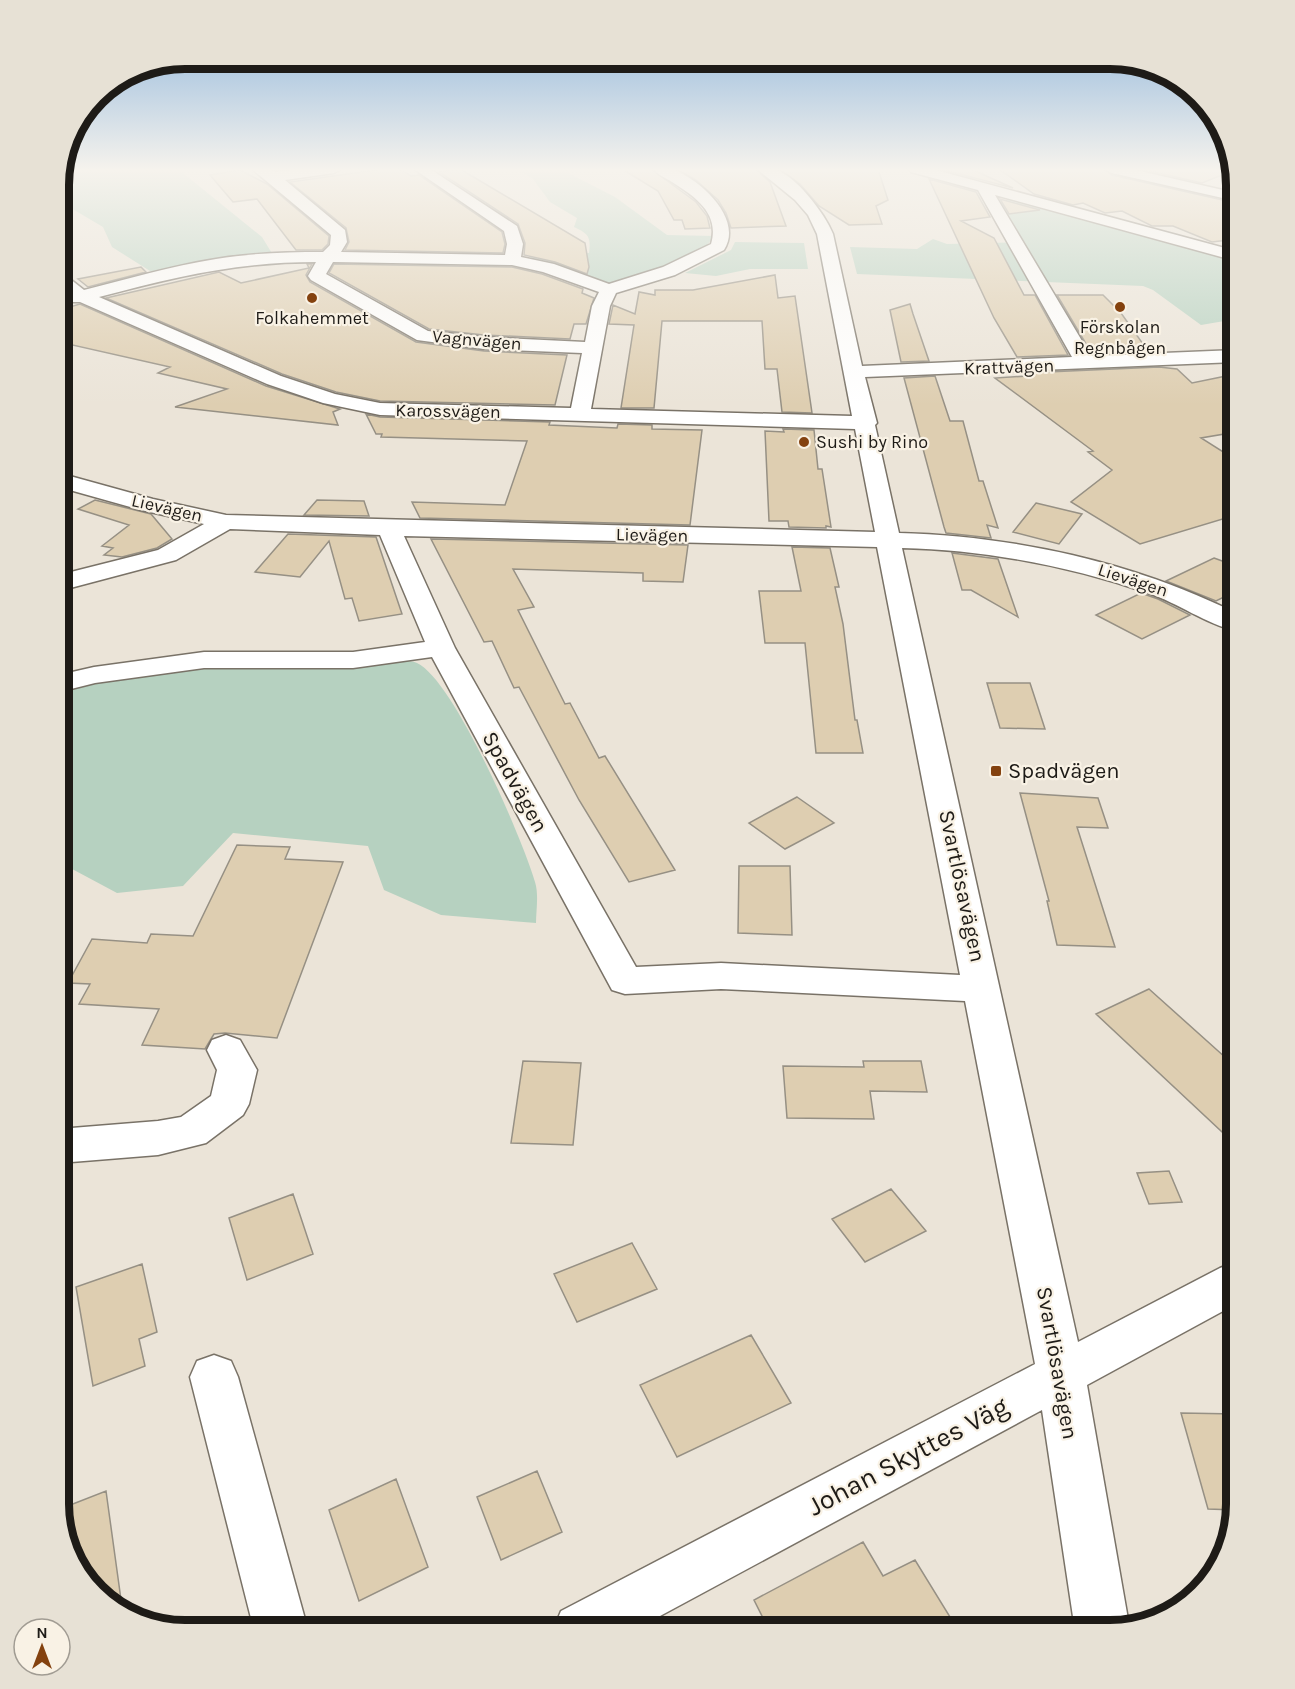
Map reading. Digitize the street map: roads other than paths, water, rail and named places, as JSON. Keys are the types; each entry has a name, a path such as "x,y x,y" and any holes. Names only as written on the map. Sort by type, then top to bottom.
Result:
{"street":[{"name":"Vagnvägen","path":"337,248 326,258 317,276 424,336 484,343 592,348"},
{"path":"512,260 514,248"},
{"path":"69,299 205,266 276,258 512,260 548,268 609,290 669,271 716,248"},
{"name":"Svartlösavägen","path":"827,248 866,423 1061,1374 1100,1620"},
{"path":"1018,248 1085,363"},
{"path":"1206,248 1226,253"},
{"name":"Karossvägen","path":"69,287 81,296 274,380 330,399 380,409 866,423"},
{"path":"580,414 601,306 609,290"},
{"name":"Krattvägen","path":"854,372 1226,356"},
{"name":"Lievägen","path":"69,483 149,505 226,522 928,541 1019,551 1109,570 1202,604 1226,617"},
{"path":"69,580 166,555 226,522"},
{"name":"Spadvägen","path":"389,528 441,648 625,981 721,976 983,989"},
{"path":"69,681 94,675 204,660 353,660 441,648"},
{"path":"69,1145 158,1138 192,1131 229,1104 237,1070 226,1050"},
{"name":"Johan Skyttes Väg","path":"599,1620 1226,1287"},
{"path":"214,1377 278,1620"}],"place":[{"name":"Folkahemmet","path":"312,298"},
{"name":"Förskolan Regnbågen","path":"1120,307"},
{"name":"Sushi by Rino","path":"804,442"},
{"name":"Spadvägen","path":"996,771"}]}
